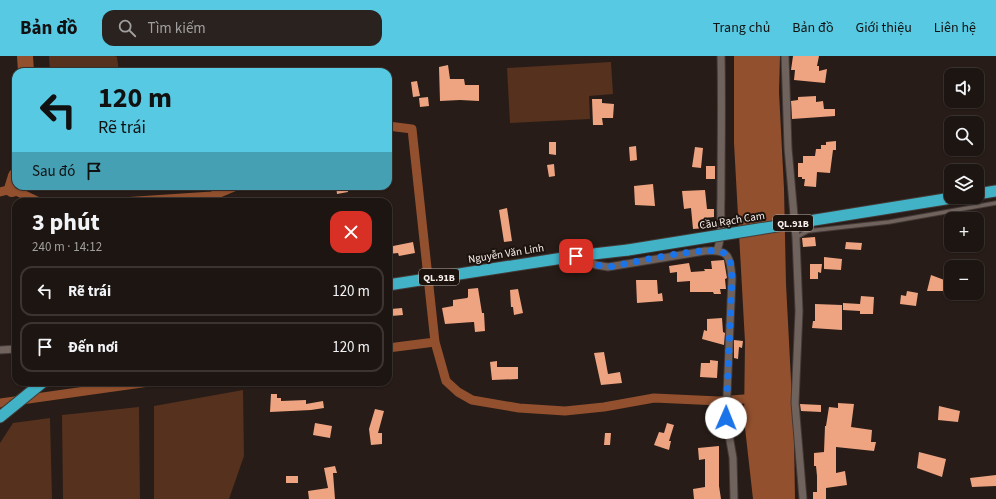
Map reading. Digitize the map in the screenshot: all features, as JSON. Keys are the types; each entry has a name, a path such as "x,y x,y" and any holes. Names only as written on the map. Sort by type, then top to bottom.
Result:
{"highway":[{"path":"984,193 996,191"},
{"name":"Cầu Rạch Cam","path":"628,250 944,199"},
{"name":"Nguyễn Văn Linh","path":"392,284 576,256 628,250"},
{"path":"0,418 38,386"}],"street":[{"path":"717,250 720,243 722,111 721,56"},
{"path":"785,56 788,148 796,238 799,311 795,403 803,499"},
{"path":"576,256 596,265 608,267 679,254 717,250 722,251 728,257 731,266 726,418 733,458 734,499"},
{"path":"0,350 12,348"}],"lane":[{"path":"796,238 808,231 889,222 996,203"}],"shaded area":[{"path":"49,56 115,56 117,57 118,68 50,68"},
{"path":"734,56 780,56 779,92 784,189 786,284 794,438 795,499 753,499 744,419 745,342 734,143"},
{"path":"611,62 613,94 589,96 590,119 510,123 507,68"},
{"path":"243,390 244,456 229,499 154,499 154,406"},
{"path":"139,407 140,499 63,499 62,415"},
{"path":"50,418 52,499 0,499 0,443 13,423"}],"building":[{"path":"793,56 819,56 817,66 819,66 819,71 827,69 825,83 794,80 795,70 791,70"},
{"path":"448,65 450,79 464,79 465,85 479,85 479,101 440,101 439,67"},
{"path":"417,81 420,96 413,97 411,82"},
{"path":"816,96 816,102 823,101 824,109 835,109 835,116 792,119 791,101 798,100 798,97"},
{"path":"428,97 429,106 420,107 419,98"},
{"path":"592,99 602,99 602,103 614,104 613,118 602,118 603,125 593,125"},
{"path":"836,141 836,150 833,150 830,173 817,172 816,187 804,186 805,179 798,177 798,163 803,163 803,156 815,156 816,149 821,149 821,145 826,145 826,142"},
{"path":"549,142 556,142 556,155 549,154"},
{"path":"636,146 637,160 630,161 629,147"},
{"path":"695,147 703,148 701,168 692,167"},
{"path":"554,164 555,176 549,177 547,165"},
{"path":"706,166 715,166 715,179 706,179"},
{"path":"653,184 655,206 635,205 634,186"},
{"path":"336,190 348,190 348,192 337,194"},
{"path":"705,190 707,209 714,209 714,217 704,218 705,228 693,229 691,208 684,209 682,191"},
{"path":"507,208 512,241 504,242 499,210"},
{"path":"815,237 816,246 803,247 802,238"},
{"path":"413,242 415,253 399,256 398,253 392,254 392,246"},
{"path":"846,242 862,243 861,250 845,249"},
{"path":"824,257 842,259 841,270 824,269"},
{"path":"724,260 727,278 725,279 726,289 720,289 721,294 714,294 713,292 690,292 690,281 677,282 677,272 670,273 669,266 689,263 691,272 705,271 704,269 712,269 711,261"},
{"path":"810,264 822,264 821,273 818,272 818,279 810,279"},
{"path":"931,275 944,280 944,291 927,291"},
{"path":"636,280 657,280 658,294 662,293 663,301 637,303"},
{"path":"478,288 482,313 484,313 485,331 475,332 474,322 445,324 442,308 453,306 453,300 467,298 468,289"},
{"path":"518,289 523,313 514,315 513,307 511,307 510,290"},
{"path":"907,291 918,293 916,306 900,304 901,295 906,296"},
{"path":"861,296 874,297 873,314 860,314 860,311 843,310 843,303 860,304"},
{"path":"815,304 842,305 842,330 812,328 813,321 815,321"},
{"path":"402,308 403,315 392,316 392,309"},
{"path":"722,318 723,332 725,333 724,345 702,339 704,330 707,331 707,319"},
{"path":"734,340 743,341 742,348 739,347 738,359 734,358"},
{"path":"604,352 608,374 620,372 622,383 601,385 594,353"},
{"path":"710,360 718,361 717,378 700,377 701,363 710,363"},
{"path":"497,361 497,367 518,367 518,379 492,380 490,362"},
{"path":"271,394 277,394 277,398 281,398 281,401 306,400 306,404 323,401 324,408 270,412"},
{"path":"838,403 854,404 851,427 872,430 871,442 876,442 874,451 836,447 836,473 845,471 847,485 826,488 826,499 813,499 813,492 817,492 817,476 816,466 814,466 814,453 824,452 825,426 829,407 838,408"},
{"path":"800,404 821,405 821,412 801,411"},
{"path":"939,406 960,411 958,422 938,420"},
{"path":"375,409 384,411 378,433 382,433 382,444 371,445 369,429"},
{"path":"315,423 332,426 330,438 313,435"},
{"path":"667,423 674,425 669,441 671,441 669,450 654,445 659,432 664,433"},
{"path":"605,433 611,433 610,445 604,445"},
{"path":"719,446 719,486 721,499 694,499 693,489 705,487 705,459 699,460 698,448"},
{"path":"919,452 946,459 942,477 917,468"},
{"path":"335,466 337,473 333,473 335,499 309,499 308,491 328,488 324,468"},
{"path":"996,475 996,486 972,487 970,478"},
{"path":"286,476 298,476 298,483 286,483"}],"waterway":[{"path":"25,56 26,68"},
{"path":"392,126 412,129 435,342 446,381 458,392 472,400 519,408 565,411 604,407 654,398 719,401 756,398"},
{"path":"0,192 12,189"},
{"path":"14,190 31,198"},
{"path":"182,198 212,196 226,190"},
{"path":"392,347 435,342"},
{"path":"0,403 121,386"}],"route":[{"path":"576,256 596,265 608,267 679,254 717,250 725,253 730,260 732,278 727,363 726,418"}]}
